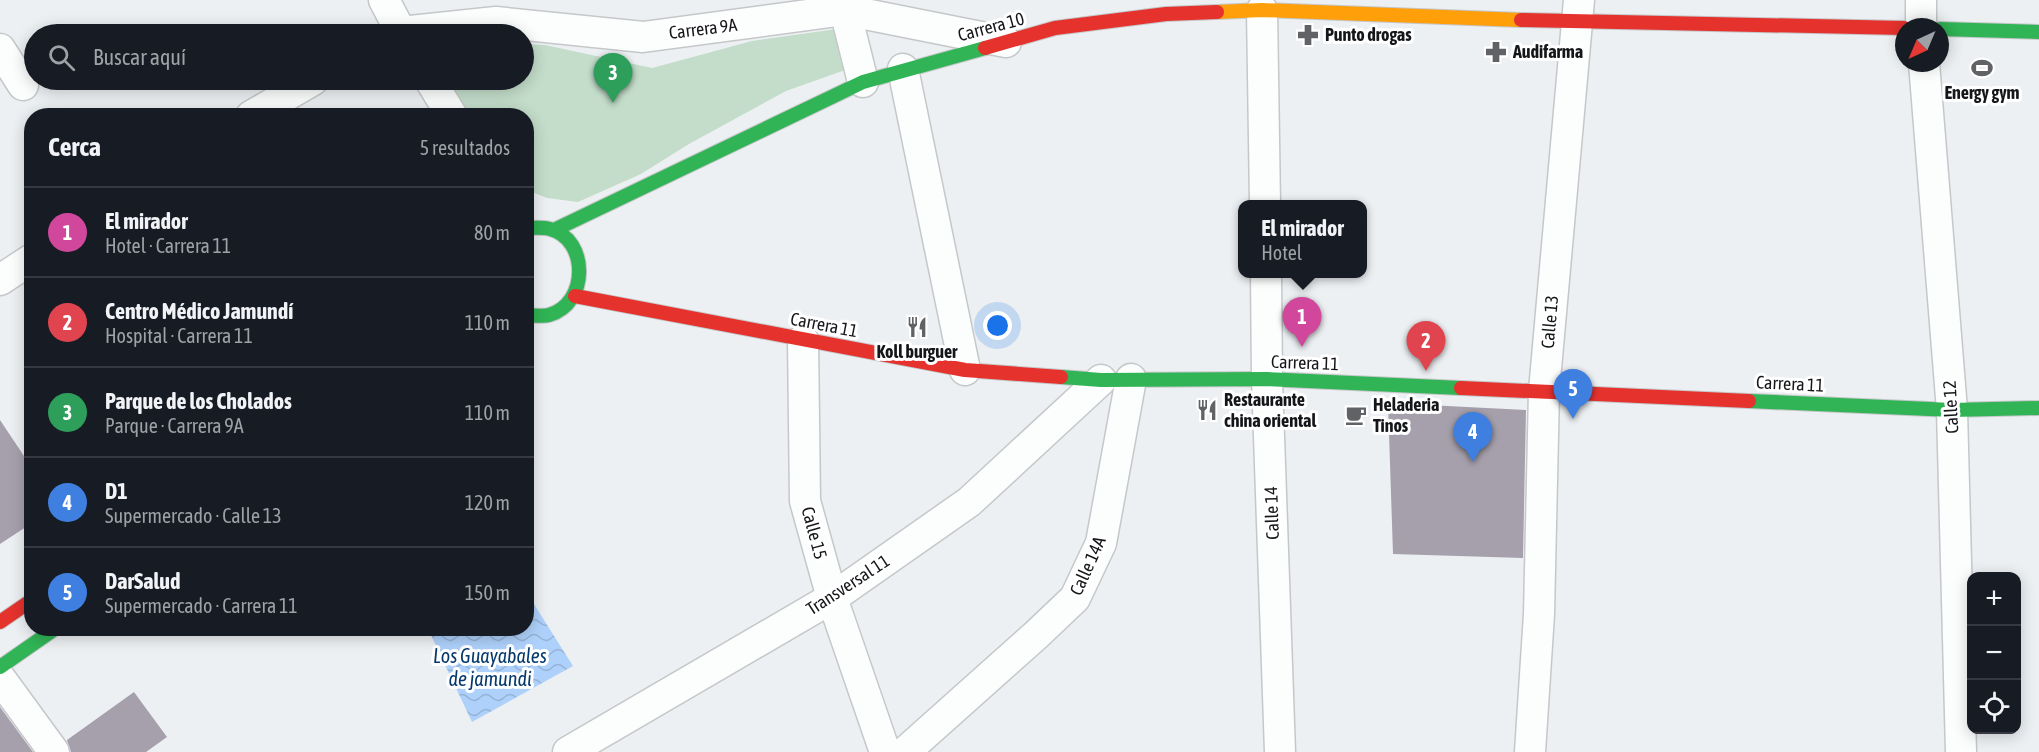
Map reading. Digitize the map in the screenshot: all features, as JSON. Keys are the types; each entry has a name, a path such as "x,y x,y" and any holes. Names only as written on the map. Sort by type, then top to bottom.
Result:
{"main road":[{"name":"Carrera 10","path":"554,230 863,82 1054,28 1166,14 1186,7 1262,10 1578,11 1895,28"},
{"path":"1949,29 2039,32"},
{"path":"534,227 554,230 569,240 579,257 582,277 575,296 560,312 534,317"},
{"name":"Carrera 11","path":"575,296 965,370 1101,380 1267,379 1952,410 2039,408"},
{"path":"0,622 24,606"},
{"path":"0,667 45,636"}],"street":[{"path":"384,0 395,24"},
{"path":"1921,0 1921,18"},
{"path":"845,5 863,82"},
{"name":"Carrera 9A","path":"442,24 496,11 643,37 845,5 1006,42"},
{"path":"1262,10 1265,200"},
{"name":"Calle 13","path":"1530,752 1539,614 1544,391 1578,11"},
{"path":"0,49 23,85"},
{"path":"903,69 965,370"},
{"name":"Calle 12","path":"1925,72 1952,410 1960,752"},
{"path":"265,108 296,90"},
{"path":"436,90 447,108"},
{"path":"0,280 24,264"},
{"name":"Calle 14","path":"1266,278 1267,379 1280,752"},
{"name":"Calle 15","path":"803,340 805,501 832,598 885,752"},
{"name":"Calle 14A","path":"904,752 1075,598 1101,543 1131,379"},
{"name":"Transversal 11","path":"568,752 832,598 969,502 1101,380"},
{"path":"0,678 54,752"}],"green space":[{"path":"844,28 848,69 786,91 689,144 641,174 578,202 547,198 534,193 534,108 464,108 453,90 534,90 534,44 652,68 752,41"}],"water":[{"name":"Los Guayabales de jamundi","path":"534,604 573,666 472,722 431,636 534,636"}],"building":[{"path":"1388,403 1526,410 1523,558 1393,554"},
{"path":"0,420 24,456 24,528 0,544"},
{"path":"134,692 167,737 146,752 71,752 67,740"},
{"path":"0,707 33,752 0,752"}],"traffic: fast":[{"path":"1949,29 2039,32"},
{"path":"554,230 863,82 985,48"},
{"path":"534,228 547,228 563,235 572,245 579,272 572,298 562,309 547,316 534,316"},
{"path":"1061,377 1101,380 1267,379 1461,388"},
{"path":"1749,401 1952,410 2039,408"},
{"path":"0,667 45,636"}],"traffic: slow":[{"path":"1217,12 1262,10 1521,20"}],"traffic: jam":[{"path":"985,48 1055,28 1166,14 1217,12"},
{"path":"1521,20 1895,28"},
{"path":"575,296 965,370 1061,377"},
{"path":"1461,388 1749,401"},
{"path":"0,622 24,606"}],"place":[{"name":"Punto drogas","path":"1308,35"},
{"name":"Audifarma","path":"1496,52"},
{"name":"Energy gym","path":"1982,68"},
{"name":"Parque de los Cholados","path":"613,103"},
{"name":"Koll burguer","path":"917,327"},
{"name":"El mirador","path":"1302,347"},
{"name":"Centro Médico Jamundí","path":"1426,371"},
{"name":"Restaurante china oriental","path":"1207,410"},
{"name":"Heladeria Tinos","path":"1356,415"},
{"name":"DarSalud","path":"1573,419"},
{"name":"D1","path":"1473,462"}]}
